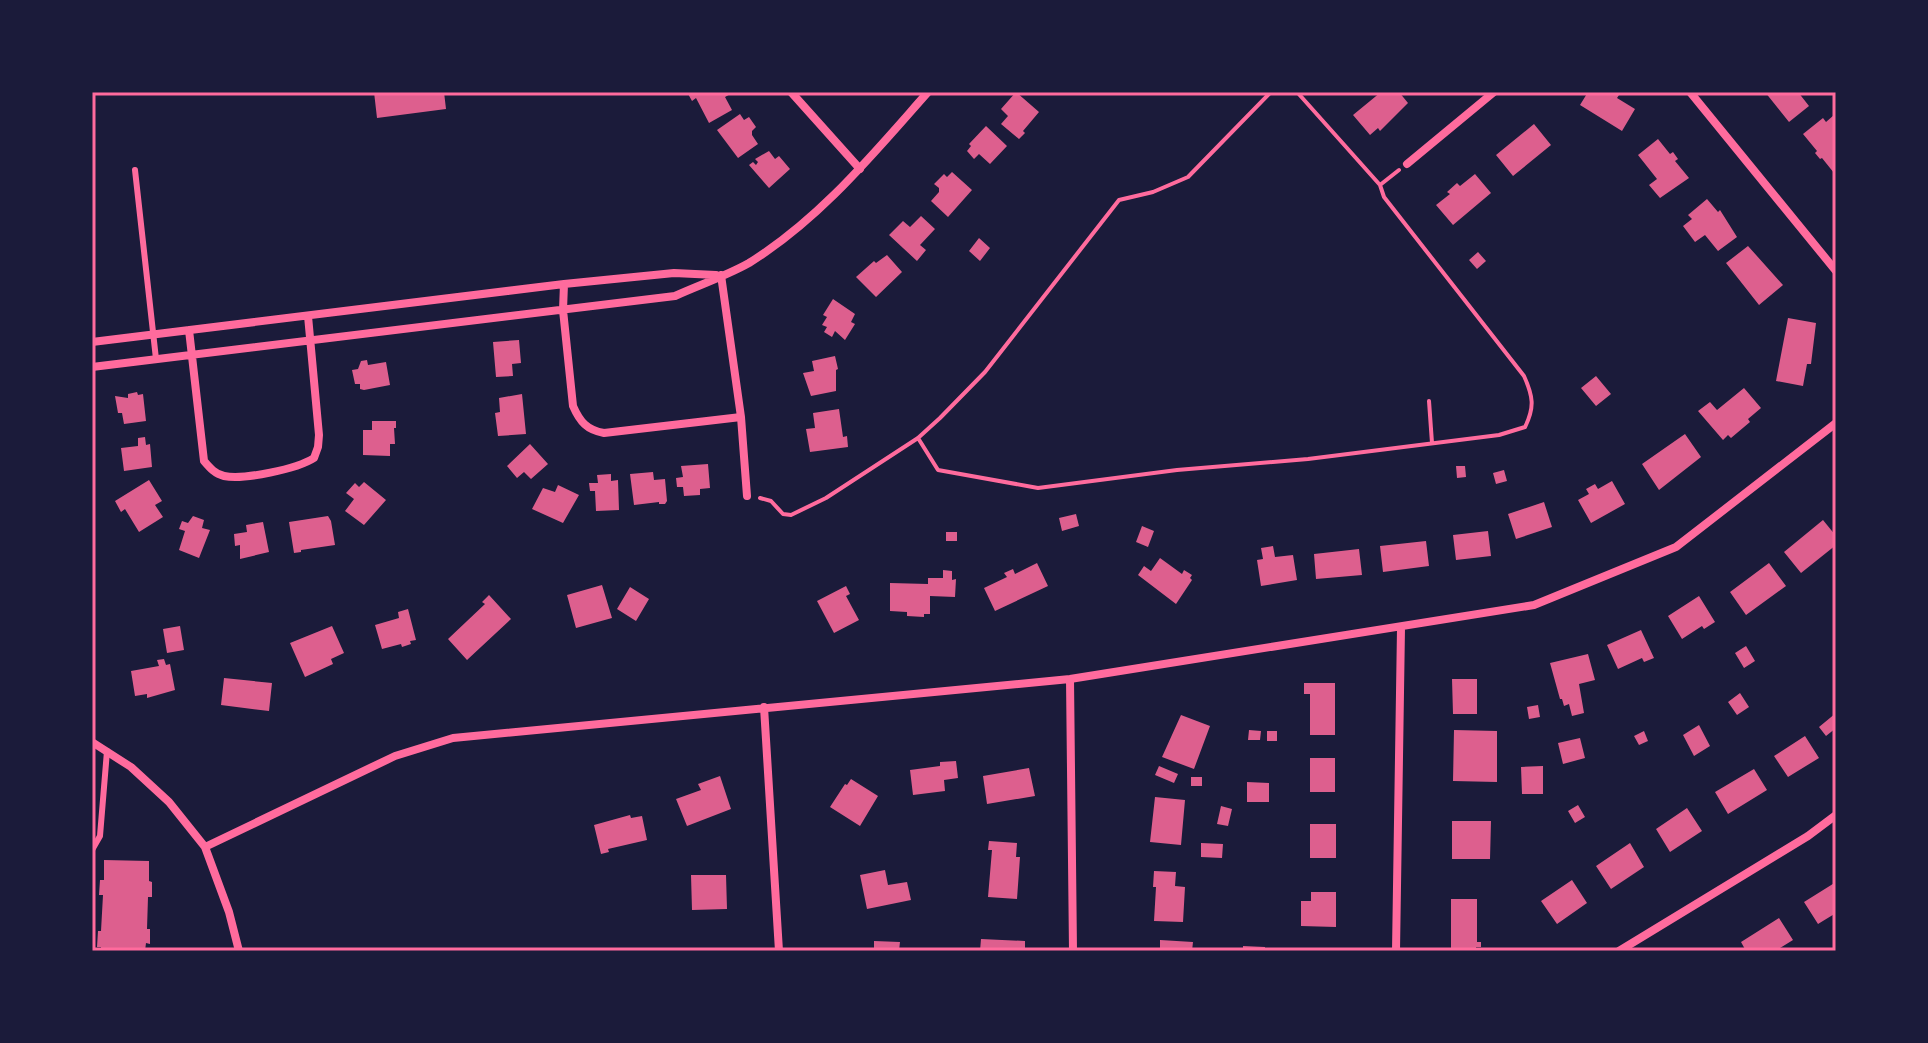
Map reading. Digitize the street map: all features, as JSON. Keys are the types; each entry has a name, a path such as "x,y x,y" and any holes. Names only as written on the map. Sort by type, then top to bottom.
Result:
{"street":[{"path":"791,92 860,169"},
{"path":"92,367 675,296 746,264 794,231 860,169 928,92"},
{"path":"1407,164 1494,92"},
{"path":"1690,92 1836,271"},
{"path":"92,342 564,284 674,273 721,275"},
{"path":"721,275 741,417 747,496"},
{"path":"564,284 563,310 573,406 578,419 586,427 604,433 741,417"},
{"path":"189,330 204,461 211,470 235,477 294,468 314,458 319,435 308,316"},
{"path":"205,847 395,756 453,738 1070,679 1534,605 1676,547 1836,423"},
{"path":"1396,951 1401,628"},
{"path":"1070,679 1073,951"},
{"path":"764,707 779,951"},
{"path":"92,742 131,767 169,802 205,847 229,912 239,951"},
{"path":"1619,951 1808,836 1836,815"}],"lane":[{"path":"135,170 156,334 156,359"},
{"path":"92,850 100,836 107,751"}],"path":[{"path":"747,496 771,501 783,514 791,515 826,498 918,438 985,372 1119,200 1153,192 1188,177 1271,92"},
{"path":"918,438 938,470 1038,488 1499,435 1525,427 1533,410 1532,395 1524,376 1384,197 1380,185 1297,92"},
{"path":"1380,185 1407,164"},
{"path":"1429,401 1432,443"}],"building":[{"path":"374,92 444,92 446,109 377,118"},
{"path":"687,92 734,92 725,97 732,110 709,123 696,98 692,101"},
{"path":"1016,92 1039,112 1019,139 1001,124 1008,116 1001,109"},
{"path":"1381,92 1399,92 1408,103 1380,131 1378,128 1370,135 1353,115"},
{"path":"1588,92 1613,92 1635,109 1622,131 1580,105"},
{"path":"1765,92 1798,92 1809,106 1789,122"},
{"path":"740,114 744,120 749,117 756,127 752,135 758,144 738,158 717,130"},
{"path":"1834,115 1834,173 1815,153 1817,151 1803,134 1823,118 1826,122"},
{"path":"1534,124 1551,145 1513,176 1496,155"},
{"path":"986,126 1007,146 990,164 979,154 974,159 967,151 971,146 969,144"},
{"path":"1658,139 1670,154 1673,152 1678,159 1675,161 1689,178 1660,198 1649,185 1657,179 1638,155"},
{"path":"769,151 775,159 779,156 790,169 769,188 749,165 753,162 756,165 758,162 755,159"},
{"path":"952,172 972,190 948,217 931,201 939,192 934,184 944,174 947,177"},
{"path":"1475,174 1491,193 1453,225 1436,205 1450,194 1447,192 1457,183 1460,186"},
{"path":"1707,199 1718,212 1720,210 1737,237 1718,251 1705,235 1695,242 1683,226 1692,219 1688,215"},
{"path":"921,216 935,229 920,245 926,250 917,261 889,235 903,221 910,227"},
{"path":"979,238 990,248 980,261 969,251"},
{"path":"1748,246 1783,285 1759,305 1726,263"},
{"path":"1478,252 1486,261 1477,269 1469,260"},
{"path":"887,255 902,272 876,297 856,277 874,261 876,263"},
{"path":"833,299 855,314 851,322 855,324 845,340 835,331 832,337 824,332 827,327 822,325 827,317 823,315"},
{"path":"1788,318 1816,323 1811,364 1807,364 1803,386 1776,381"},
{"path":"519,340 521,363 512,364 513,376 496,377 493,342"},
{"path":"835,356 838,369 836,391 811,396 803,373 814,371 812,361"},
{"path":"367,360 368,365 386,362 390,385 364,390 360,389 360,384 355,384 352,370 358,369 361,361"},
{"path":"1596,376 1611,394 1596,406 1581,388"},
{"path":"1744,388 1761,408 1731,438 1728,435 1723,440 1698,411 1710,402 1717,410"},
{"path":"137,392 138,395 143,394 146,421 124,424 115,396 128,398 128,394"},
{"path":"522,394 526,434 498,436 495,413 500,412 499,398"},
{"path":"839,409 843,437 847,436 848,447 810,452 806,429 815,428 813,413"},
{"path":"372,421 396,421 395,444 390,444 390,456 363,455 363,430 372,430"},
{"path":"1685,434 1701,457 1659,490 1642,464"},
{"path":"145,437 146,445 150,444 152,467 124,471 121,448 138,446 138,438"},
{"path":"530,444 548,464 531,479 524,472 517,478 507,466"},
{"path":"708,464 710,488 700,489 700,495 684,496 683,487 677,487 676,478 683,477 681,466"},
{"path":"1456,466 1465,466 1466,477 1457,478"},
{"path":"1504,470 1507,481 1496,484 1493,473"},
{"path":"653,472 654,480 665,479 667,501 665,504 634,505 630,474"},
{"path":"611,474 611,481 618,480 619,510 596,511 595,491 590,491 589,483 598,483 597,475"},
{"path":"149,480 162,501 155,505 163,517 139,532 125,509 121,512 115,501"},
{"path":"1612,481 1625,504 1591,523 1578,500 1589,494 1586,489 1595,484 1598,489"},
{"path":"364,482 386,500 364,525 345,511 354,499 346,493 355,483 359,487"},
{"path":"558,485 579,495 563,523 532,509 543,488 555,492"},
{"path":"1544,502 1552,527 1516,539 1508,514"},
{"path":"1076,514 1079,526 1062,531 1059,518"},
{"path":"193,516 204,520 202,528 210,530 199,558 179,550 185,531 179,529 182,521 188,523"},
{"path":"328,516 335,545 294,553 289,522"},
{"path":"1823,520 1836,536 1836,545 1801,573 1784,552"},
{"path":"263,522 269,552 240,559 240,545 235,546 234,534 247,532 246,525"},
{"path":"1142,526 1154,531 1148,547 1136,542"},
{"path":"1488,531 1491,556 1456,560 1453,535"},
{"path":"946,532 957,532 957,541 946,541"},
{"path":"1426,541 1429,566 1383,572 1380,546"},
{"path":"1273,546 1275,557 1293,555 1297,580 1261,586 1257,560 1263,559 1261,548"},
{"path":"1359,549 1362,575 1316,579 1314,554"},
{"path":"1160,558 1182,574 1184,570 1192,575 1192,580 1176,604 1138,575 1144,566 1151,571"},
{"path":"1037,563 1048,586 995,611 984,588 1007,577 1004,573 1013,569 1015,574"},
{"path":"1769,563 1786,586 1746,615 1730,592"},
{"path":"943,570 952,571 952,580 956,579 955,597 930,596 930,614 924,614 924,617 890,611 890,583 928,584 928,578 943,578"},
{"path":"602,585 612,618 576,628 567,595"},
{"path":"846,586 850,594 846,596 859,620 834,633 817,601"},
{"path":"630,587 649,599 636,621 617,609"},
{"path":"489,595 511,619 467,660 448,639 485,604 482,602"},
{"path":"1699,596 1715,622 1682,639 1668,616"},
{"path":"408,609 416,640 402,647 401,644 382,649 375,625 399,618 398,612"},
{"path":"180,626 184,650 167,653 163,629"},
{"path":"332,626 344,653 331,659 333,664 305,677 290,643"},
{"path":"1641,630 1654,658 1644,662 1642,658 1618,669 1607,645"},
{"path":"1746,646 1755,661 1744,668 1735,653"},
{"path":"1588,654 1595,680 1579,684 1584,713 1572,716 1569,704 1564,706 1560,699 1550,663"},
{"path":"164,659 166,665 170,664 175,690 147,698 147,694 135,696 131,671 159,666 157,660"},
{"path":"224,678 272,683 269,711 221,705"},
{"path":"1452,679 1477,679 1477,714 1453,714"},
{"path":"1304,683 1335,683 1335,735 1310,735 1310,694 1304,694"},
{"path":"1740,693 1749,707 1737,715 1728,702"},
{"path":"1538,705 1540,717 1529,719 1527,707"},
{"path":"1836,713 1836,728 1826,736 1819,727"},
{"path":"1181,715 1210,726 1194,769 1162,757"},
{"path":"1699,725 1710,746 1694,756 1683,735"},
{"path":"1249,730 1261,731 1260,740 1248,740"},
{"path":"1454,730 1497,731 1497,782 1453,781"},
{"path":"1267,731 1277,731 1277,741 1267,741"},
{"path":"1644,731 1648,741 1639,745 1634,736"},
{"path":"1805,736 1819,758 1788,777 1774,756"},
{"path":"1580,738 1585,758 1563,764 1558,743"},
{"path":"1310,758 1335,758 1335,792 1310,792"},
{"path":"956,761 958,778 944,780 945,791 913,795 910,770"},
{"path":"1159,766 1178,774 1174,783 1155,775"},
{"path":"1543,766 1543,794 1522,794 1521,767"},
{"path":"1029,768 1035,796 987,804 983,776"},
{"path":"1754,769 1767,790 1728,814 1715,792"},
{"path":"720,776 731,809 687,826 676,799 701,790 698,784"},
{"path":"1191,777 1202,777 1202,786 1191,786"},
{"path":"851,779 878,796 860,826 830,807"},
{"path":"1247,782 1269,783 1269,802 1247,802"},
{"path":"1155,797 1185,800 1181,845 1150,842"},
{"path":"1578,805 1585,817 1575,823 1568,811"},
{"path":"1221,806 1232,809 1228,826 1217,824"},
{"path":"1687,808 1702,831 1670,852 1656,829"},
{"path":"630,815 631,818 642,816 647,840 608,849 609,852 601,854 594,825"},
{"path":"1452,821 1491,821 1490,859 1452,859"},
{"path":"1310,824 1336,824 1336,858 1310,858"},
{"path":"989,841 1017,843 1016,857 1020,857 1017,899 988,897 992,850 988,850"},
{"path":"1201,843 1223,844 1222,858 1201,857"},
{"path":"1630,843 1644,867 1611,889 1596,866"},
{"path":"104,860 149,861 152,897 148,897 147,929 150,929 150,944 146,943 145,951 101,951 101,947 97,947 98,931 101,931 103,895 99,895 100,880 104,880"},
{"path":"885,870 888,885 907,882 911,900 867,909 860,875"},
{"path":"1154,871 1176,872 1175,886 1185,887 1183,922 1154,921"},
{"path":"691,875 726,875 727,909 692,910"},
{"path":"1572,880 1587,903 1557,924 1541,901"},
{"path":"1836,882 1836,913 1818,924 1804,902"},
{"path":"1311,892 1336,892 1336,927 1301,926 1301,901 1311,901"},
{"path":"1451,899 1477,899 1477,942 1481,942 1481,947 1476,947 1476,950 1451,949"},
{"path":"1779,918 1793,940 1775,951 1746,951 1741,942"},
{"path":"981,939 1025,941 1025,951 980,951"},
{"path":"1160,940 1193,942 1192,951 1160,951"},
{"path":"874,941 900,942 899,951 874,951"},
{"path":"1243,946 1265,947 1265,951 1243,951"}]}
